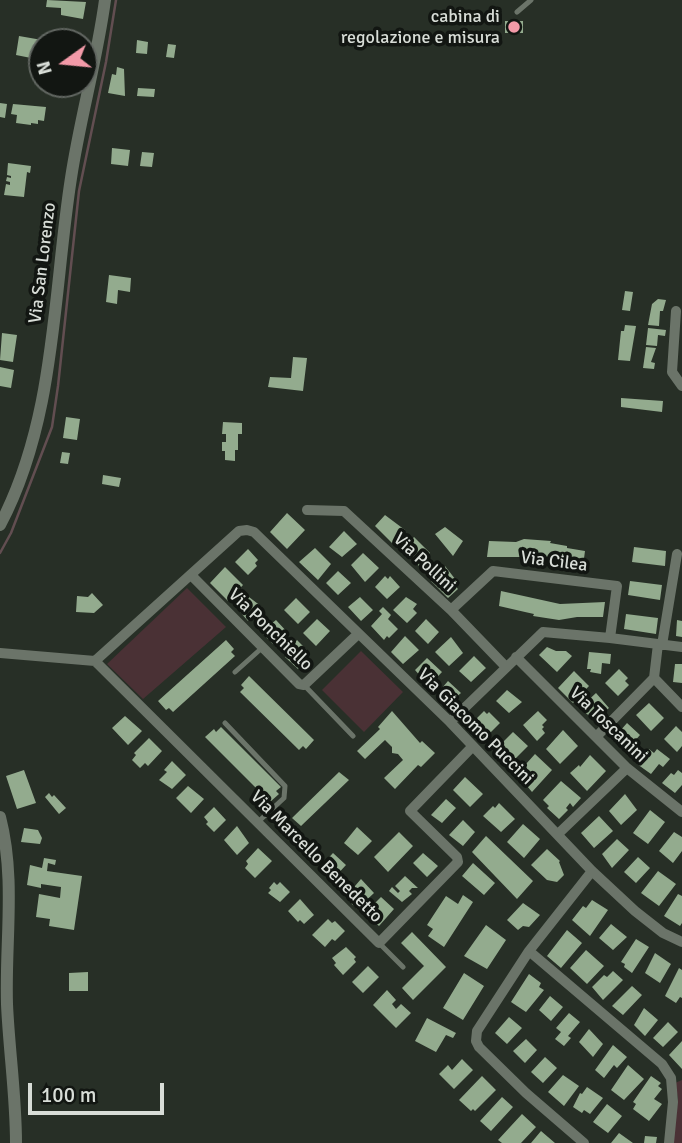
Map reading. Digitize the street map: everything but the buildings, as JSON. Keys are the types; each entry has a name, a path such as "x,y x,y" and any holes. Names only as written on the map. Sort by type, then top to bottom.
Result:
{"street":[{"name":"Via San Lorenzo","path":"0,525 14,499 36,429 54,320 71,177 100,41 105,0"},
{"path":"676,310 672,372 682,386"},
{"name":"Via Pollini","path":"307,510 344,511 451,611 506,667"},
{"name":"Via Giacomo Puccini","path":"191,575 239,531 254,532 450,722 592,871 635,911 663,933 682,942"},
{"path":"596,737 654,678 677,554"},
{"name":"Via Cilea","path":"451,611 493,571 617,586 610,638"},
{"path":"0,653 95,661 191,575"},
{"name":"Via Ponchiello","path":"191,575 299,684 304,685 358,634"},
{"path":"450,722 543,632 682,647"},
{"name":"Via Toscanini","path":"516,657 627,768 682,812"},
{"name":"Via Marcello Benedetto","path":"95,661 379,943 458,862 457,857 410,811 473,746"},
{"path":"654,678 682,707"},
{"path":"558,834 627,768"},
{"path":"0,817 10,873 4,1039 16,1143"},
{"path":"584,1143 526,1093 476,1041 477,1031 529,951 592,871"},
{"path":"529,951 662,1064 671,1079 673,1102 669,1143"}],"lane":[{"path":"517,12 531,0"},
{"path":"235,672 263,647"},
{"path":"304,685 353,736"},
{"path":"225,723 285,786 284,798 258,821"},
{"path":"379,943 403,967"}],"shaded area":[{"path":"187,588 226,627 143,699 107,664"},
{"path":"361,651 403,692 364,732 322,690"},
{"path":"682,1080 682,1143 673,1143 678,1098 675,1083"}],"waterway":[{"path":"0,553 11,533 52,427 79,191 116,0"}],"place":[{"name":"cabina di regolazione e misura","path":"514,27"}]}
